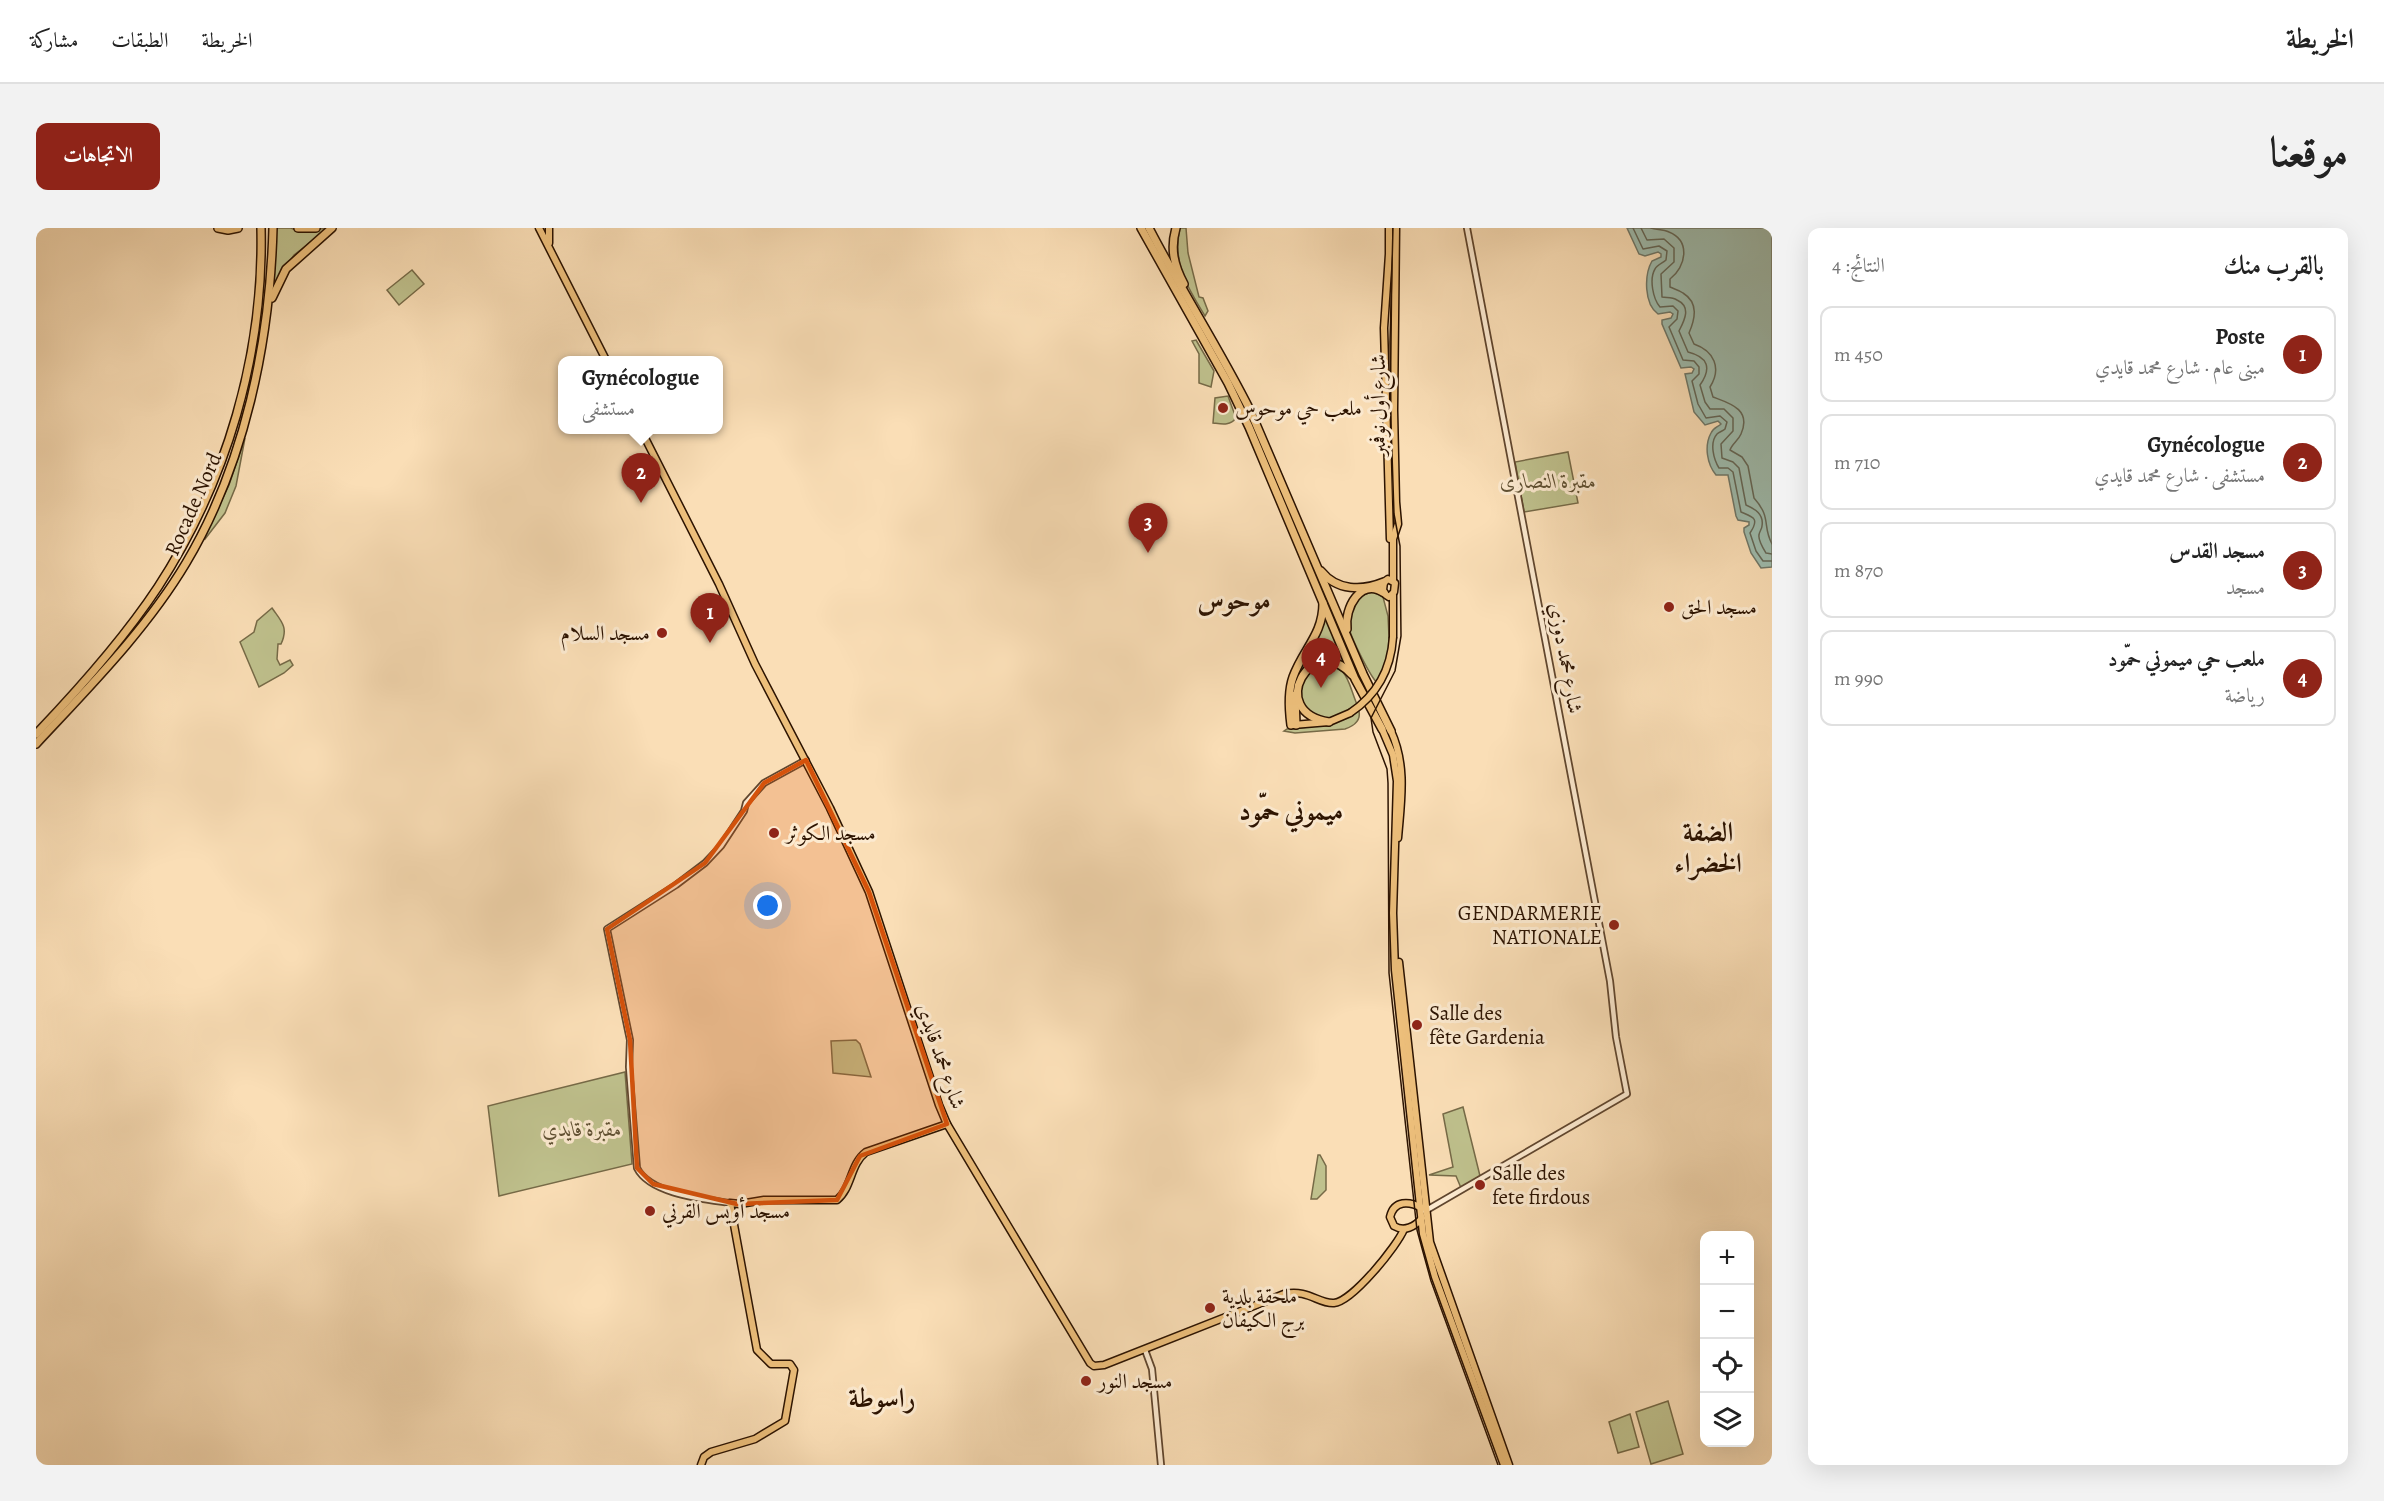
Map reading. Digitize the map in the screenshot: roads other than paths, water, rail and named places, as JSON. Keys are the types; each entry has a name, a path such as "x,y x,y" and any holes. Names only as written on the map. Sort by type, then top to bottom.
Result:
{"highway":[{"path":"218,228 228,230 238,228"},
{"name":"Rocade Nord","path":"36,734 111,651 144,607 175,560 206,501 233,427 249,364 257,314 261,228"},
{"name":"Rocade Nord","path":"36,744 133,636 169,589 199,538 230,464 243,424 262,348 269,306 273,228"},
{"path":"298,228 316,228"},
{"path":"269,306 286,268 332,228"},
{"path":"1176,228 1172,248 1173,259 1197,314"},
{"path":"1143,229 1176,279 1236,381 1349,640 1391,730"},
{"path":"1143,229 1228,383 1257,443 1355,679 1382,729"},
{"path":"1311,554 1323,573 1332,582 1354,588 1388,581"},
{"path":"1349,640 1346,619 1351,603 1369,589 1375,588 1388,594"},
{"path":"1293,725 1290,688 1292,678 1321,625 1323,600"},
{"path":"1293,725 1295,693 1300,679 1310,667 1324,662 1342,666 1355,679"},
{"path":"1300,679 1298,693 1301,706 1315,719 1329,722"}],"main road":[{"path":"539,228 604,356"},
{"path":"549,228 550,250"},
{"name":"شارع أول نوفمبر","path":"1388,581 1390,527 1384,328 1389,228"},
{"name":"شارع أول نوفمبر","path":"1388,581 1393,539 1398,524 1394,410 1396,228"},
{"name":"شارع محمد قايدي","path":"644,434 719,584 755,664 806,760 869,892 937,1100 947,1124 1090,1363 1094,1366 1104,1365 1284,1294 1305,1293 1328,1302 1338,1302 1350,1295 1396,1242"},
{"path":"1293,725 1329,722 1350,713 1371,695 1382,680 1390,660 1393,637 1393,612 1388,594 1388,581 1395,583 1388,594"},
{"path":"1382,729 1393,754 1397,773 1393,913 1395,970 1419,1194 1433,1254 1509,1465"},
{"path":"1391,730 1399,750 1402,770 1397,853 1398,952 1423,1213 1423,1234 1435,1277 1504,1465"},
{"path":"701,1465 704,1457 711,1452 748,1442 781,1426 787,1417 794,1370 790,1364 771,1364 757,1350 730,1203 740,1204 764,1200 837,1200 844,1194 857,1161 866,1152 947,1124"},
{"path":"1396,1242 1396,1227 1390,1219 1391,1212 1397,1205 1414,1201 1419,1194"},
{"path":"1409,1203 1423,1213"},
{"path":"1396,1227 1404,1229 1411,1227 1423,1213"},
{"path":"1411,1227 1423,1234"},
{"path":"1396,1242 1404,1229"}],"street":[{"name":"شارع محمد دوزي","path":"1423,1213 1627,1094 1610,981 1467,228"},
{"path":"730,1203 691,1196 652,1184 645,1180 637,1168 629,1067 630,1040 606,929 676,885 705,863 721,846 744,811 746,803 764,783 806,760"},
{"path":"1145,1350 1152,1369 1161,1465"}],"water":[{"path":"1627,228 1772,228 1772,567 1761,568 1751,553 1744,532 1749,522 1738,520 1736,516 1728,475 1716,475 1710,466 1707,449 1709,438 1713,430 1721,424 1718,421 1705,425 1694,412 1685,374 1692,373 1694,369 1681,368 1662,324 1662,320 1671,318 1673,314 1670,312 1658,314 1650,303 1647,289 1649,267 1652,261 1661,257 1661,254 1658,252 1645,256 1639,254"}],"tram line":[{"path":"1393,228 1390,342 1391,424 1394,514 1400,546 1401,636 1395,671 1371,718 1373,732 1387,769 1388,783 1389,973 1417,1230 1431,1281 1498,1465"}],"place":[{"name":"ملعب حي موحوس","path":"1223,408"},
{"name":"Gynécologue","path":"641,503"},
{"name":"مسجد القدس","path":"1148,553"},
{"name":"مسجد الحق","path":"1669,607"},
{"name":"مسجد السلام","path":"662,633"},
{"name":"Poste","path":"710,643"},
{"name":"ملعب حي ميموني حمّود","path":"1321,688"},
{"name":"مسجد الكوثر","path":"774,833"},
{"name":"GENDARMERIE NATIONALE","path":"1614,925"},
{"name":"Salle des fête Gardenia","path":"1417,1025"},
{"name":"Salle des fete firdous","path":"1480,1185"},
{"name":"مسجد أويس القرني","path":"650,1211"},
{"name":"ملحقة بلدية برج الكيفان","path":"1210,1308"},
{"name":"مسجد النور","path":"1086,1381"}],"district":[{"name":"موحوس","path":"1234,600"},
{"name":"ميموني حمّود","path":"1291,811"},
{"name":"الضفة الخضراء","path":"1708,848"},
{"name":"راسوطة","path":"882,1398"}],"park label":[{"name":"مقبرة النصارى","path":"1548,481"},
{"name":"مقبرة قايدي","path":"582,1129"}]}
